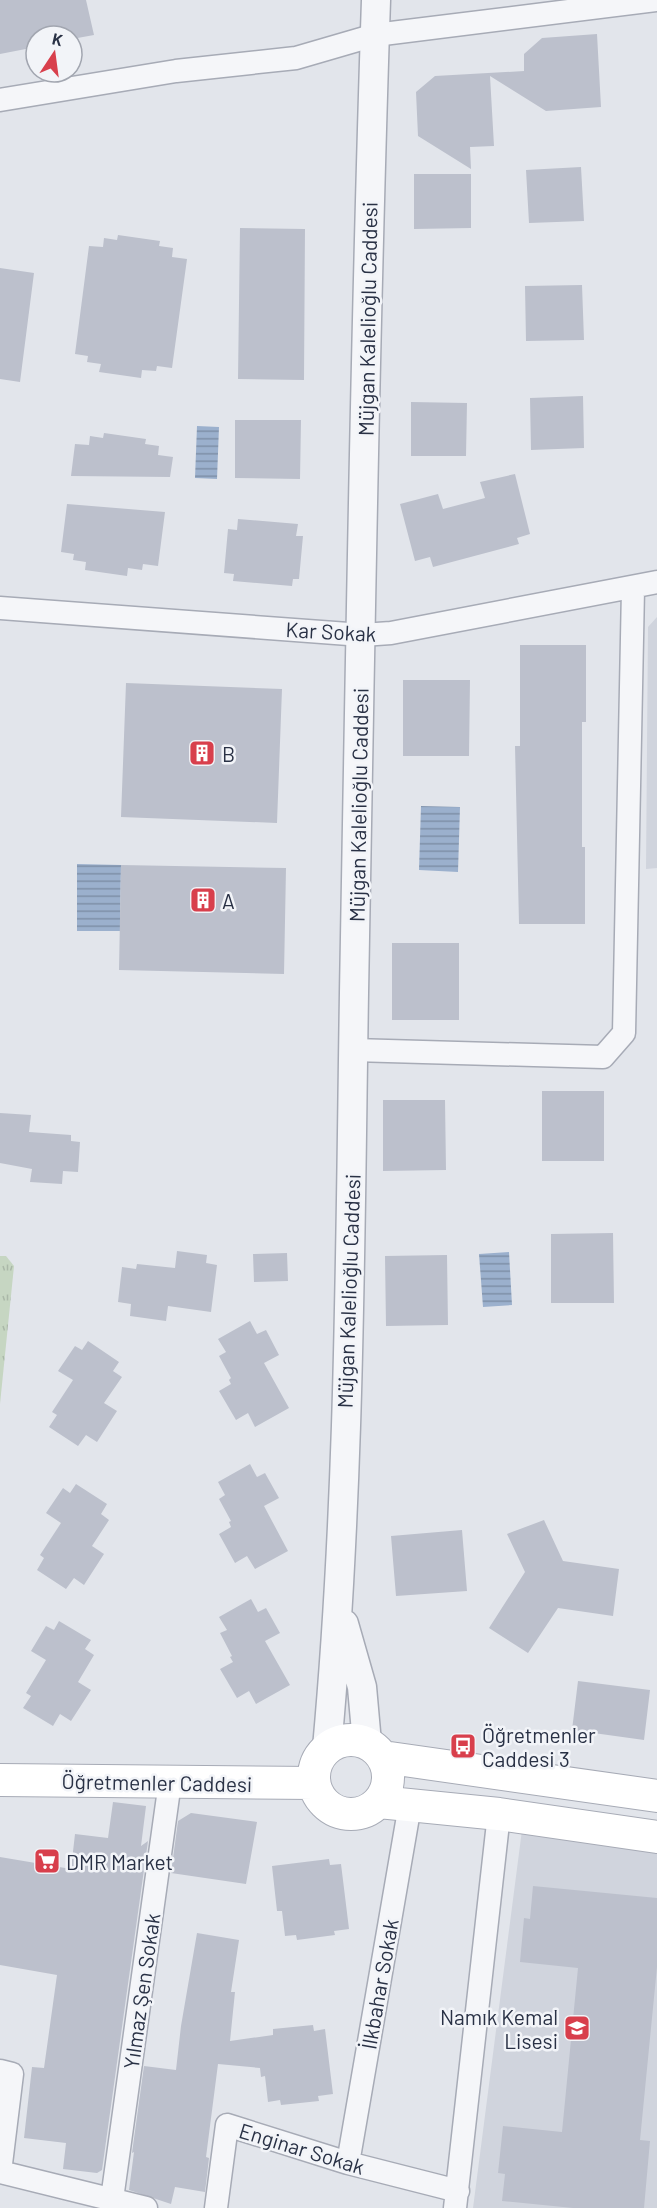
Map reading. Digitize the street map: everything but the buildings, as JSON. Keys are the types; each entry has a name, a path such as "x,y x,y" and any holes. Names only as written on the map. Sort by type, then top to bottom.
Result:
{"main road":[{"path":"375,1750 388,1780 386,1792 379,1802 358,1814 346,1814 325,1804 314,1783 319,1758 327,1748 346,1740 375,1750 657,1796"},
{"name":"Öğretmenler Caddesi","path":"0,1780 314,1783"},
{"path":"379,1802 500,1814 657,1838"}],"street":[{"name":"Müjgan Kalelioğlu Caddesi","path":"327,1748 340,1610 362,634 365,365 376,0"},
{"path":"0,100 176,71 296,58 375,35 657,0"},
{"name":"Kar Sokak","path":"0,608 362,634 391,633 633,589 657,582"},
{"path":"353,1050 603,1058 624,1033 633,589"},
{"name":"Müjgan Kalelioğlu Caddesi","path":"340,1610 362,1687 375,1750"},
{"name":"Yılmaz Şen Sokak","path":"112,2199 170,1782"},
{"name":"İlkbahar Sokak","path":"348,2163 410,1805"},
{"path":"456,2200 500,1814"},
{"path":"0,2071 12,2074 0,2172 147,2208"},
{"name":"Enginar Sokak","path":"216,2208 227,2126 348,2163 456,2200"}],"shaded area":[{"path":"657,617 657,868 646,869 648,627"},
{"name":"Namık Kemal Lisesi","path":"522,1830 657,1848 657,2208 473,2208"}],"green space":[{"path":"0,1256 6,1256 14,1266 0,1404"}],"water":[{"path":"197,426 219,427 217,479 195,478"},
{"path":"421,806 460,807 458,872 419,870"},
{"path":"77,864 121,865 120,931 77,931"},
{"path":"509,1252 512,1305 483,1307 479,1254"}],"place":[{"name":"B","path":"202,753"},
{"name":"A","path":"203,900"},
{"name":"Öğretmenler Caddesi 3","path":"463,1746"},
{"name":"DMR Market","path":"47,1861"},
{"name":"Namık Kemal Lisesi","path":"577,2028"}]}
